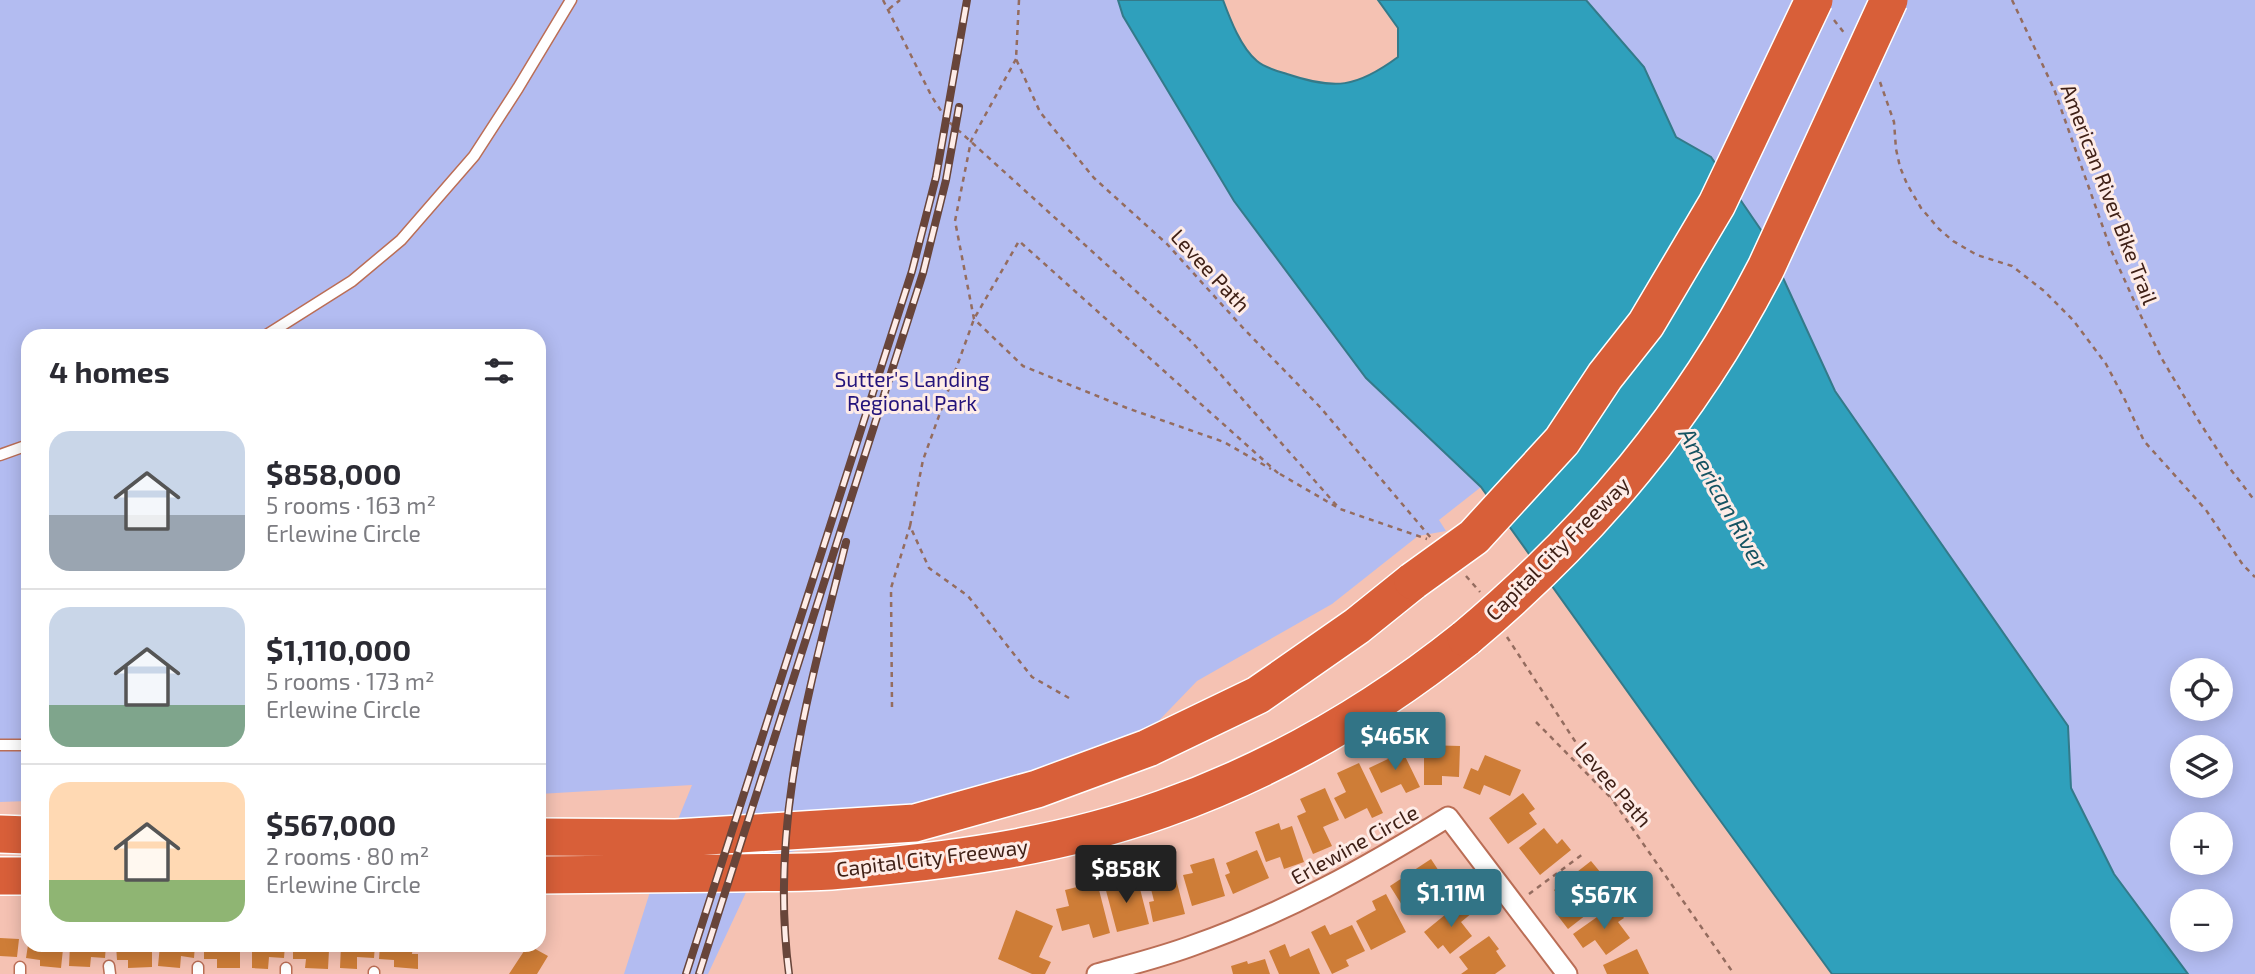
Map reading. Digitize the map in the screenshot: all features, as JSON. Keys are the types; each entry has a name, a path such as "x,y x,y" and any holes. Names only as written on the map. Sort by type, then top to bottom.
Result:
{"highway":[{"name":"Capital City Freeway","path":"546,875 828,871 967,856 1036,844 1164,809 1285,757 1399,689 1466,638 1531,582 1595,516 1648,454 1689,398 1749,302 1889,0"},
{"name":"Capital City Freeway","path":"546,837 676,838 915,823 1037,789 1148,748 1258,695 1357,626 1474,537 1562,441 1605,376 1646,324 1717,204 1823,9"},
{"path":"0,834 21,835"},
{"path":"0,876 21,876"}],"street":[{"name":"Erlewine Circle","path":"1097,974 1194,946 1254,922 1370,865 1448,817 1567,974"}],"lane":[{"path":"276,329 352,281 401,240 474,156 571,0"},
{"path":"0,455 21,448"},
{"path":"0,745 21,745"}],"path":[{"path":"883,0 932,97 947,120 1191,341 1340,509"},
{"path":"888,10 900,0"},
{"name":"Levee Path","path":"1020,0 1016,59 1040,112 1094,178 1167,244 1320,407 1433,541 1340,509"},
{"name":"American River Bike Trail","path":"2012,0 2054,89 2111,250 2145,325 2200,423 2255,501"},
{"path":"1823,9 1848,38"},
{"path":"1016,59 971,141 956,221 974,319 1023,366 1127,408 1224,442 1340,509"},
{"path":"1878,79 1892,113 1900,167 1921,208 1953,241 1977,255 2011,266 2044,291 2073,320 2106,364 2144,441 2206,510 2243,565 2255,577"},
{"path":"892,707 891,588 909,526 923,460 974,319 1019,241 1279,474"},
{"path":"909,526 929,568 968,596 1032,677 1069,698"},
{"path":"1458,569 1483,596"},
{"path":"1506,636 1614,801"},
{"name":"Levee Path","path":"1536,722 1614,801 1734,974"},
{"path":"1515,905 1583,854"}],"green space":[{"name":"Sutter's Landing Regional Park","path":"0,0 1118,0 1123,16 1234,201 1366,378 1481,487 1439,520 1446,531 1418,536 1332,604 1197,681 1093,789 762,858 708,974 624,974 655,876 692,785 546,794 546,329 21,329 21,801 0,802"},
{"path":"1586,0 2255,0 2255,974 2188,974 2172,952 2233,952 2233,889 2170,889 2170,950 2114,874 2071,788 2068,726 1835,391 1799,315 1711,157 1676,137 1644,67"}],"water":[{"name":"American River","path":"1118,0 1223,0 1241,41 1260,63 1304,79 1332,84 1370,75 1398,57 1398,28 1378,0 1586,0 1644,67 1676,137 1711,157 1761,230 1835,391 2068,726 2071,788 2114,874 2188,974 1832,974 1481,487 1366,378 1234,201 1123,16"}],"building":[{"path":"1424,745 1460,746 1459,777 1442,776 1442,785 1424,785"},
{"path":"1400,746 1420,787 1406,793 1401,784 1381,793 1369,768 1388,759 1385,753"},
{"path":"1485,755 1521,770 1510,796 1484,785 1480,795 1463,788 1471,768 1478,771"},
{"path":"1359,763 1383,813 1372,818 1367,808 1345,819 1334,798 1346,792 1337,773"},
{"path":"1325,788 1339,820 1323,827 1332,846 1313,854 1297,816 1306,812 1300,799"},
{"path":"1523,793 1535,809 1529,813 1537,824 1508,844 1489,818"},
{"path":"1279,823 1281,830 1292,826 1304,862 1284,869 1280,857 1266,862 1255,832"},
{"path":"1544,828 1557,844 1562,839 1571,850 1540,875 1519,848"},
{"path":"1257,850 1269,878 1233,894 1225,875 1230,873 1226,863"},
{"path":"1214,858 1225,896 1192,906 1183,875 1193,873 1190,865"},
{"path":"1431,859 1456,897 1442,907 1434,895 1407,913 1390,886"},
{"path":"1591,861 1601,873 1595,878 1609,897 1568,929 1558,916 1568,908 1554,890"},
{"path":"1121,879 1123,885 1138,881 1149,924 1117,932 1104,883"},
{"path":"1176,879 1185,914 1153,922 1149,902 1154,901 1150,885"},
{"path":"1097,882 1110,933 1093,938 1089,924 1062,931 1056,909 1069,906 1065,890"},
{"path":"1386,894 1406,932 1371,950 1356,921 1376,910 1372,901"},
{"path":"1462,901 1472,913 1461,922 1472,936 1450,954 1443,945 1438,949 1424,932"},
{"path":"1614,905 1624,918 1618,922 1630,938 1606,955 1595,940 1583,948 1573,934"},
{"path":"1016,910 1053,926 1039,957 1051,962 1045,974 1032,974 998,959"},
{"path":"1325,925 1330,935 1352,925 1365,951 1346,960 1349,966 1332,974 1311,932"},
{"path":"1489,936 1499,949 1496,951 1506,966 1495,974 1461,974 1468,969 1459,957"},
{"path":"0,938 19,939 17,957 0,956"},
{"path":"1285,944 1290,957 1309,948 1320,974 1279,974 1269,951"},
{"path":"1637,949 1649,974 1607,974 1603,965"},
{"path":"27,952 63,952 61,968 40,966 40,960 26,958"},
{"path":"70,952 105,952 105,958 91,957 90,967 69,966"},
{"path":"116,952 152,952 152,967 128,968 128,960 117,960"},
{"path":"159,952 194,952 194,958 181,956 180,968 158,966"},
{"path":"204,952 240,952 240,968 217,968 217,959 204,959"},
{"path":"252,952 284,952 284,958 269,957 268,969 252,968"},
{"path":"293,952 329,952 328,969 305,968 306,959 293,959"},
{"path":"341,952 374,952 374,958 357,957 357,969 340,968"},
{"path":"380,952 412,952 418,954 418,969 394,967 394,960 379,959"},
{"path":"523,952 541,952 548,956 537,974 509,974"},
{"path":"1265,959 1270,974 1233,974 1231,966"}],"railway":[{"path":"686,974 912,271 936,177 967,0"},
{"path":"699,974 923,273 946,180 959,107"},
{"path":"789,974 784,917 784,862 796,755 846,542"}]}
